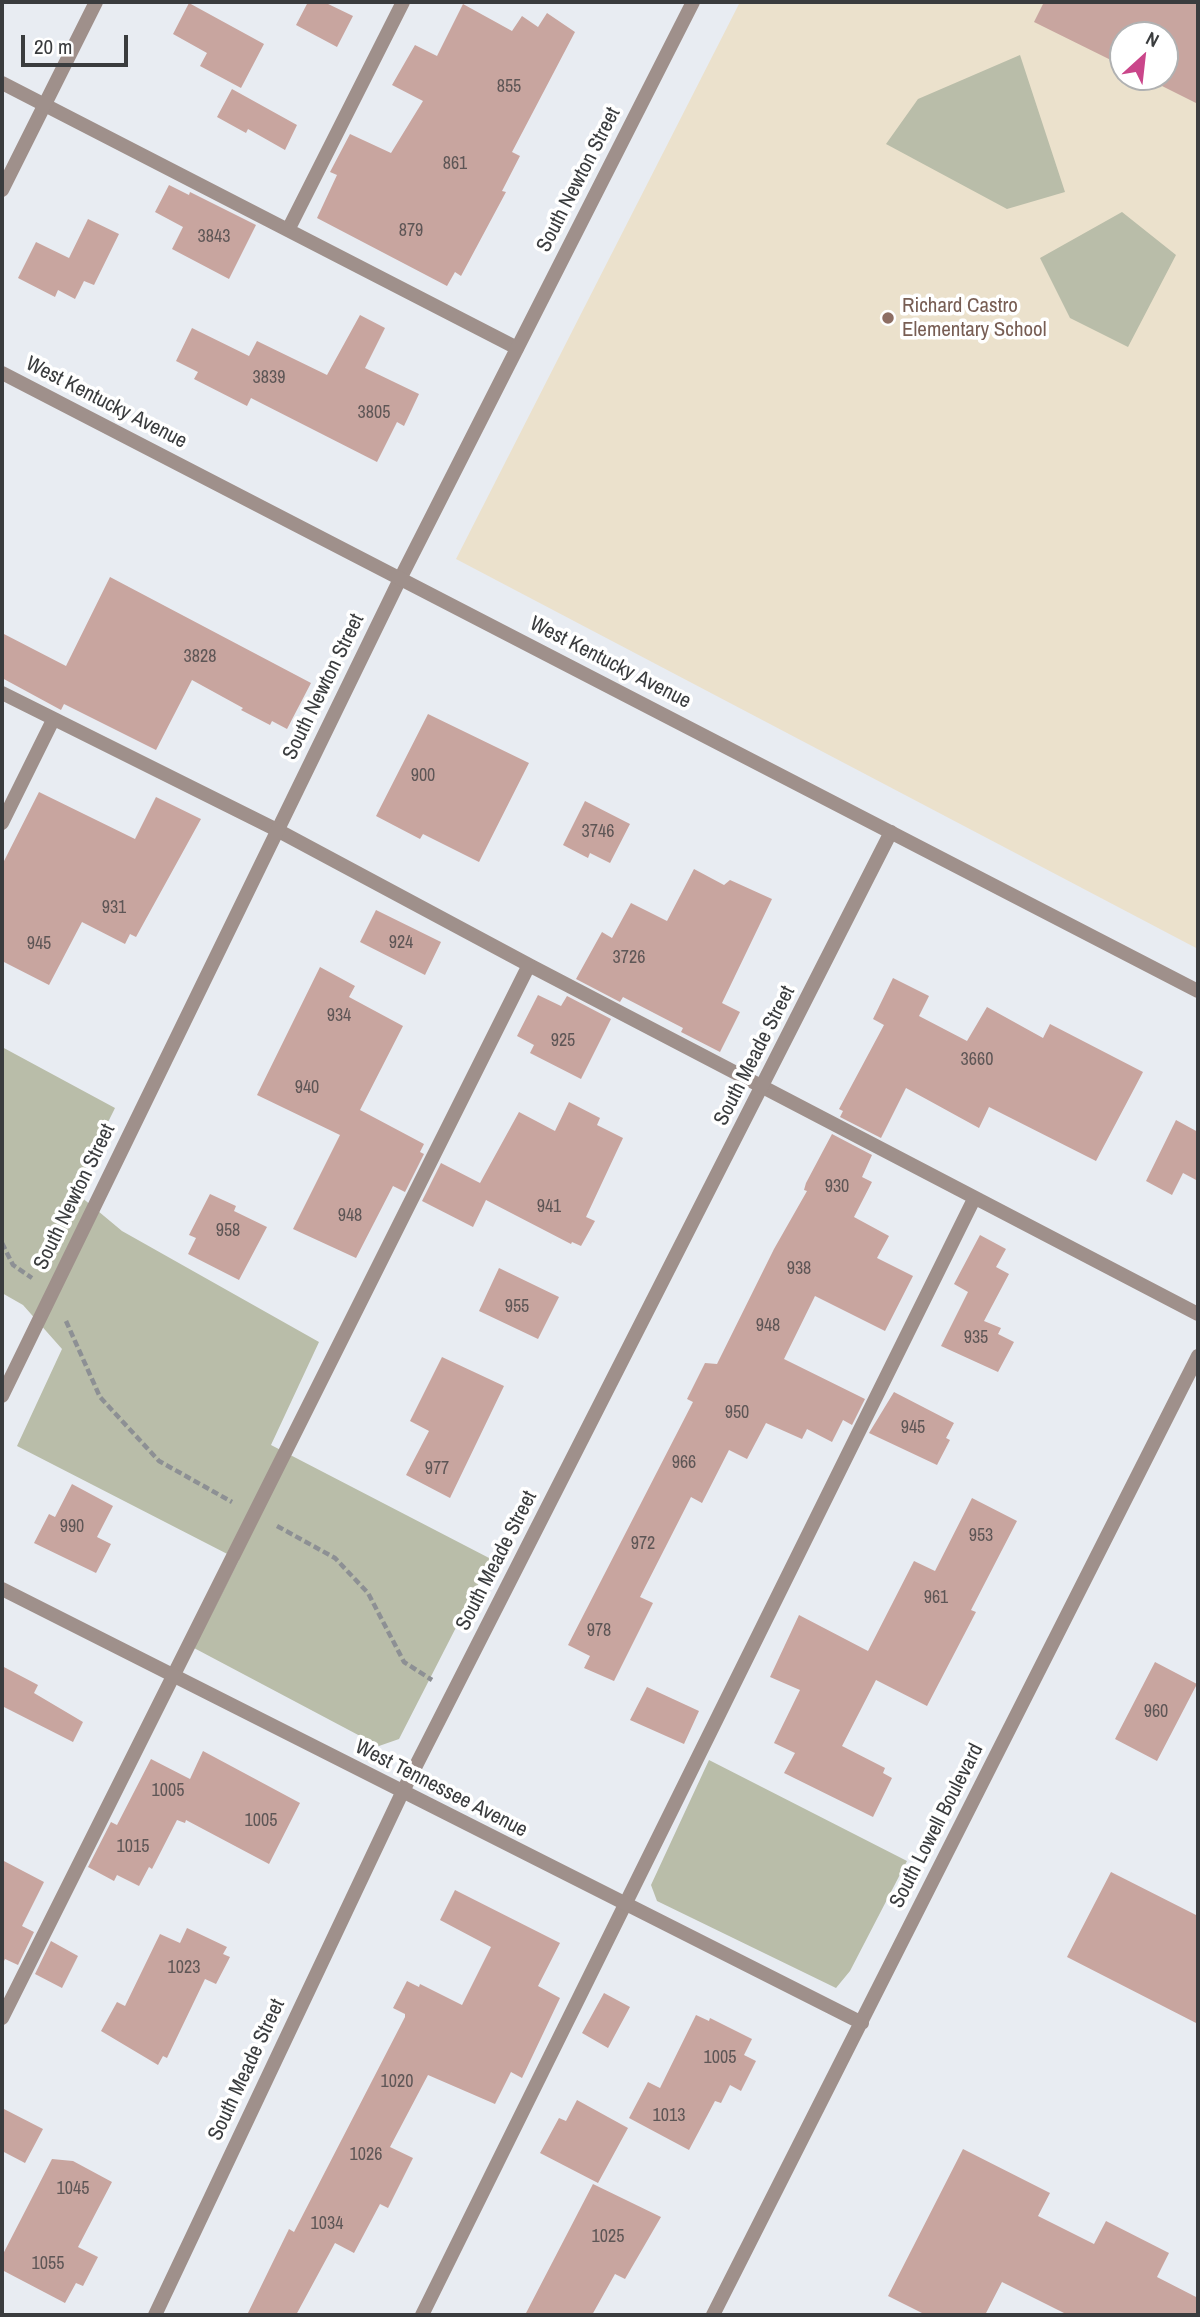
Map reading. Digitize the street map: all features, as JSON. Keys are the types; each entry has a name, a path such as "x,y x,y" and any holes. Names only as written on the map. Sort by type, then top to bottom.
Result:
{"street":[{"path":"2,190 96,2"},
{"path":"288,230 403,2"},
{"name":"South Newton Street","path":"2,1395 400,579 693,2"},
{"path":"2,83 517,348"},
{"name":"West Kentucky Avenue","path":"2,373 1198,991"},
{"path":"2,693 277,830 974,1199 1198,1314"},
{"path":"2,823 53,720"},
{"name":"South Meade Street","path":"155,2315 402,1793 891,832"},
{"path":"2,2018 529,965"},
{"path":"422,2315 974,1199"},
{"name":"South Lowell Boulevard","path":"713,2315 1198,1356"},
{"name":"West Tennessee Avenue","path":"2,1589 862,2024"}],"path":[{"path":"2,1243 13,1265 53,1291 100,1397 159,1461 335,1558 368,1593 404,1662 453,1693"}],"shaded area":[{"name":"Richard Castro Elementary School","path":"740,2 1198,2 1198,949 456,559"}],"green space":[{"path":"1020,55 1065,192 1007,209 886,144 918,99"},
{"path":"1122,212 1176,255 1128,347 1070,318 1040,258"},
{"path":"2,1047 115,1108 74,1191 122,1231 319,1342 271,1445 491,1559 399,1739 379,1746 194,1648 239,1560 17,1446 62,1349 23,1305 2,1293"},
{"path":"709,1760 907,1861 850,1971 836,1988 657,1901 651,1885"}],"building":[{"path":"308,2 324,2 353,16 337,47 296,25"},
{"path":"1044,2 1198,2 1198,104 1172,91 1179,91 1179,21 1109,21 1109,59 1034,22"},
{"path":"189,3 264,44 241,88 200,66 207,53 173,34"},
{"path":"463,4 512,31 522,16 538,27 547,13 575,32 512,152 520,156 502,191 506,192 461,276 455,272 447,286 317,218 337,175 330,172 350,134 391,153 423,101 392,85 415,45 437,56"},
{"path":"232,89 297,125 285,150 248,129 246,133 217,117"},
{"path":"169,185 189,195 190,192 256,225 229,279 172,249 183,227 155,212"},
{"path":"88,219 119,234 94,285 84,281 75,299 58,290 55,297 18,278 36,242 69,258"},
{"path":"360,315 385,328 365,368 419,394 404,426 397,422 377,462 251,398 247,406 194,379 198,372 176,361 192,328 249,356 257,341 327,375"},
{"path":"110,577 311,683 287,729 272,721 270,725 192,680 156,750 64,704 61,710 2,678 2,633 66,666"},
{"path":"428,714 529,763 479,862 423,834 420,839 376,816"},
{"path":"39,792 135,839 156,797 201,819 136,937 130,934 125,944 82,922 49,985 2,961 2,865"},
{"path":"585,801 630,824 610,863 590,853 588,858 563,845"},
{"path":"694,869 724,885 730,880 772,899 722,1003 740,1012 720,1052 681,1032 683,1028 623,997 620,1002 576,979 602,932 612,938 631,903 667,921"},
{"path":"376,910 441,942 425,975 360,942"},
{"path":"320,967 355,986 349,997 403,1026 360,1110 424,1144 420,1152 424,1154 405,1192 393,1186 356,1258 293,1229 340,1135 257,1095"},
{"path":"893,978 929,996 919,1016 967,1041 987,1007 1043,1038 1050,1024 1143,1072 1096,1161 989,1107 979,1128 906,1088 881,1138 840,1117 843,1111 839,1109 884,1025 873,1019"},
{"path":"538,995 561,1006 567,996 611,1019 581,1079 530,1053 534,1045 517,1036"},
{"path":"569,1102 600,1118 597,1125 623,1138 586,1217 595,1221 581,1246 572,1242 571,1244 486,1200 473,1227 422,1201 441,1163 480,1183 519,1112 555,1131"},
{"path":"1176,1120 1198,1132 1198,1181 1183,1173 1172,1195 1146,1181"},
{"path":"832,1134 872,1155 862,1177 872,1182 854,1217 889,1236 877,1258 913,1276 885,1331 815,1296 784,1359 865,1399 852,1425 843,1420 832,1442 807,1429 802,1439 766,1423 747,1459 729,1450 702,1503 691,1497 640,1597 653,1603 614,1681 584,1668 590,1656 568,1645 693,1402 687,1399 705,1363 717,1364 774,1249 807,1191 804,1190 806,1183"},
{"path":"210,1194 236,1206 234,1211 267,1227 239,1280 188,1254 196,1238 189,1235"},
{"path":"980,1235 1006,1249 996,1267 1009,1274 984,1321 1001,1328 998,1334 1014,1342 998,1372 941,1346 968,1292 954,1284"},
{"path":"499,1268 559,1297 538,1339 479,1311"},
{"path":"442,1357 504,1386 450,1498 406,1475 429,1431 410,1421"},
{"path":"894,1392 954,1423 946,1438 950,1440 937,1465 869,1433"},
{"path":"72,1484 113,1506 97,1537 111,1544 96,1573 34,1543 49,1514 55,1517"},
{"path":"972,1498 1017,1521 971,1610 976,1612 927,1706 876,1680 842,1746 885,1768 883,1773 892,1778 873,1817 784,1773 795,1753 774,1743 800,1690 770,1677 799,1615 868,1651 914,1561 935,1571"},
{"path":"1155,1662 1197,1684 1157,1761 1115,1739"},
{"path":"2,1666 38,1685 34,1693 83,1722 73,1742 2,1706"},
{"path":"647,1687 699,1711 684,1744 630,1720"},
{"path":"203,1751 300,1803 269,1864 186,1820 185,1823 177,1820 152,1869 149,1867 139,1886 117,1875 114,1881 88,1867 111,1822 117,1825 151,1759 190,1779"},
{"path":"2,1860 44,1882 22,1926 34,1932 18,1965 5,1959 2,1965"},
{"path":"1111,1872 1198,1916 1198,2024 1067,1957"},
{"path":"455,1890 560,1943 538,1986 560,1998 522,2078 511,2072 495,2104 428,2075 390,2147 413,2158 388,2208 380,2204 354,2253 335,2243 296,2315 247,2315 289,2229 294,2232 405,2017 405,2014 393,2008 407,1981 419,1987 420,1984 462,2005 491,1947 440,1920"},
{"path":"187,1928 227,1947 223,1954 230,1957 216,1984 205,1979 167,2058 163,2056 158,2065 101,2031 117,2002 125,2006 160,1934 180,1943"},
{"path":"51,1941 78,1956 62,1988 35,1974"},
{"path":"604,1993 630,2007 608,2048 582,2033"},
{"path":"696,2015 709,2021 710,2018 752,2039 744,2055 756,2061 741,2091 730,2085 721,2103 715,2101 689,2150 629,2118 648,2082 660,2088"},
{"path":"577,2100 628,2128 598,2183 540,2153 559,2118 566,2121"},
{"path":"2,2108 43,2129 25,2163 2,2151"},
{"path":"963,2149 1050,2193 1038,2216 1094,2244 1106,2221 1169,2253 1157,2277 1198,2298 1198,2315 1068,2315 1002,2282 985,2315 926,2315 888,2296"},
{"path":"52,2159 73,2161 112,2182 78,2247 98,2257 83,2286 76,2283 65,2303 2,2270 2,2256"},
{"path":"593,2184 661,2217 625,2279 615,2274 592,2315 525,2315"}],"place":[{"name":"Richard Castro Elementary School","path":"888,318"}]}
